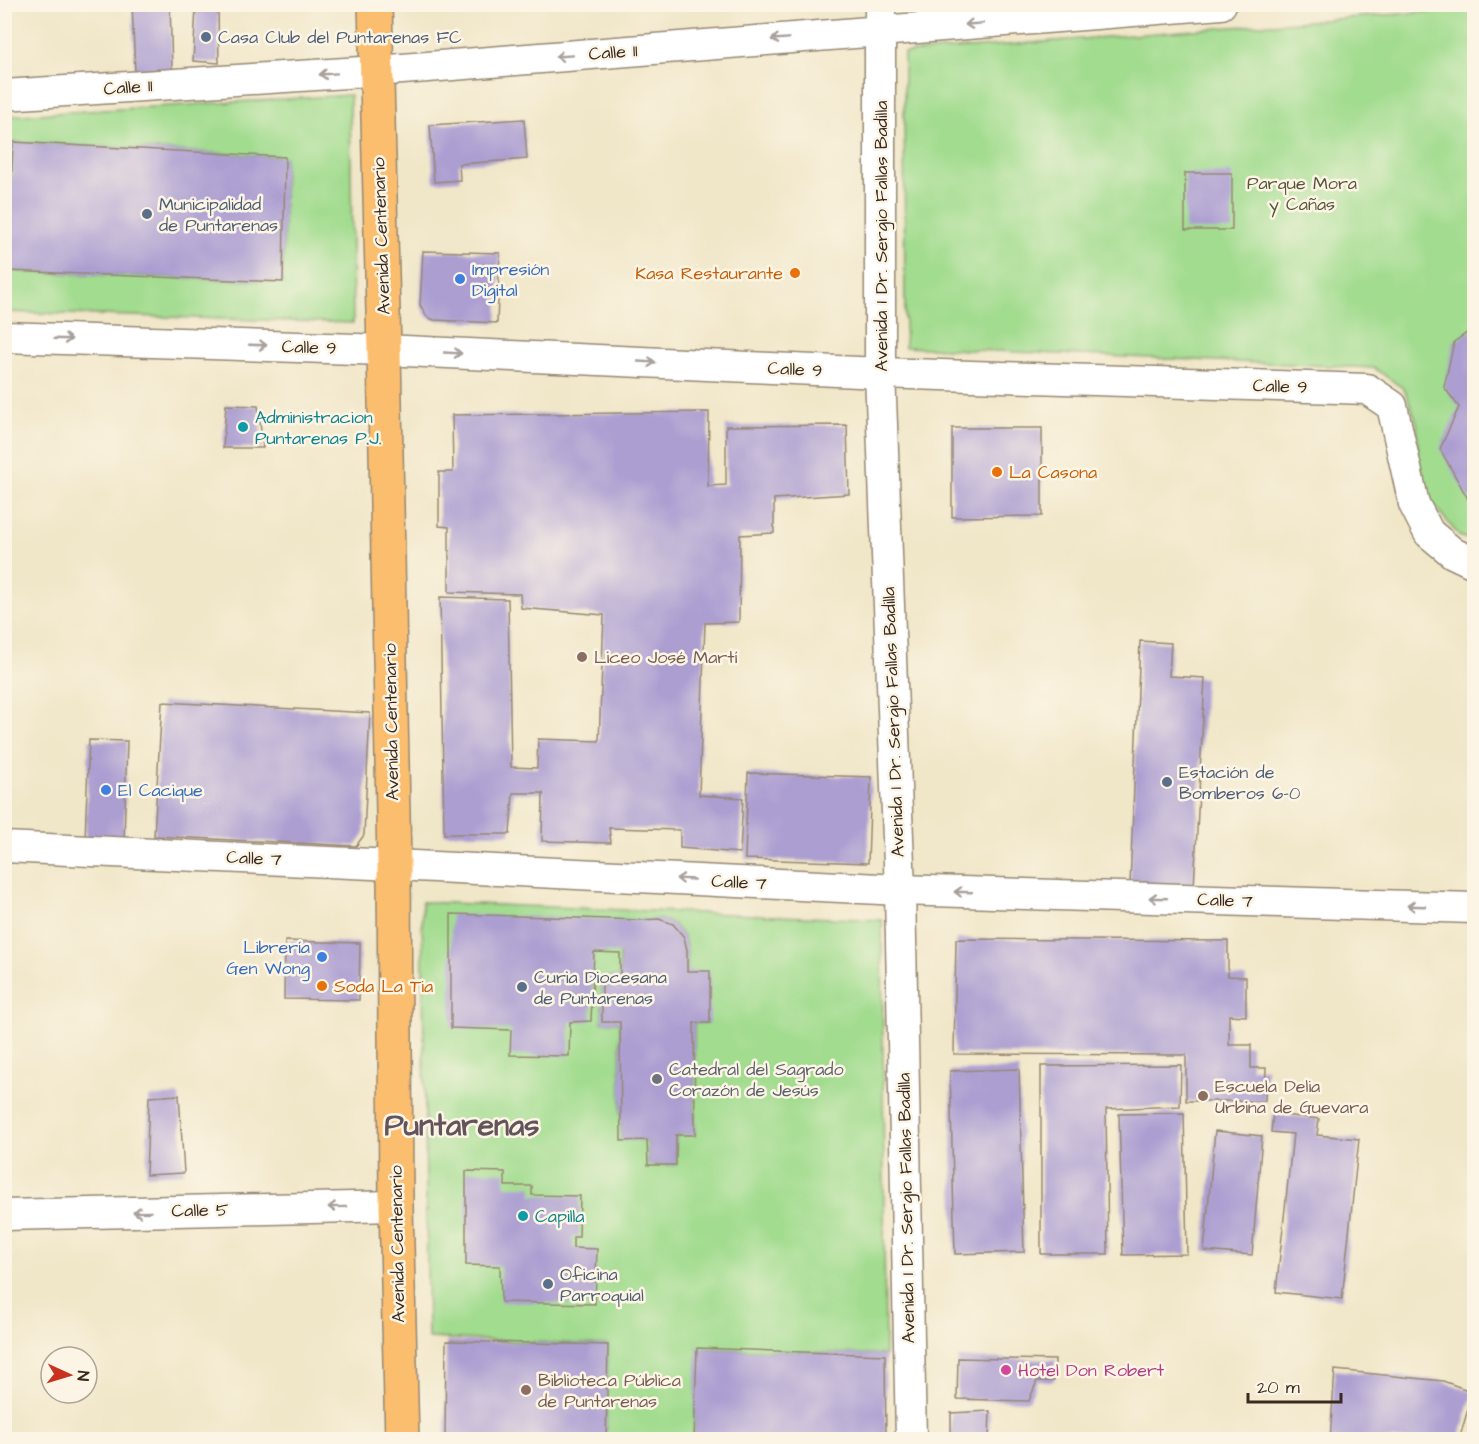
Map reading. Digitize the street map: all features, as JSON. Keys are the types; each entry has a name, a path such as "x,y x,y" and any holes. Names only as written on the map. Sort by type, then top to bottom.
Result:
{"main road":[{"name":"Avenida Centenario","path":"375,4 394,865 396,1206 402,1440"}],"street":[{"name":"Calle 11","path":"4,95 377,71 881,18 1221,4"},
{"name":"Avenida 1 Dr. Sergio Fallas Badilla","path":"881,18 880,373 900,890 911,1440"},
{"name":"Calle 9","path":"4,337 384,350 880,373 1367,389 1392,406 1414,504 1429,532 1453,553 1474,563"},
{"name":"Calle 7","path":"4,848 900,890 1474,908"},
{"name":"Calle 5","path":"4,1215 396,1206"}],"green space":[{"name":"Parque Mora y Cañas","path":"1474,8 1474,541 1459,536 1428,498 1418,457 1417,423 1404,389 1374,368 905,347 904,53"},
{"path":"350,95 353,323 5,312 5,116","holes":["14,142 285,157 283,282 8,271"]},
{"path":"422,902 882,920 885,1355 698,1348 694,1439 606,1440 608,1345 428,1338","holes":["659,919 673,924 684,937 687,950 687,971 709,1023 694,1023 695,1134 676,1135 676,1165 648,1165 647,1140 621,1140 620,1022 602,1022 602,977 620,977 620,953 641,920"]}],"building":[{"path":"132,4 170,4 172,71 135,73"},
{"name":"Casa Club del Puntarenas FC","path":"196,8 218,12 219,63 193,61"},
{"path":"524,119 527,159 459,164 460,180 434,182 430,125"},
{"name":"Municipalidad de Puntarenas","path":"13,142 285,157 283,282 8,271"},
{"path":"1185,173 1232,173 1232,230 1185,230"},
{"name":"Impresión Digital","path":"423,251 500,253 497,323 434,320 427,317 420,305"},
{"path":"1474,328 1474,496 1468,499 1440,449 1459,407 1444,387 1454,342"},
{"name":"Administracion Puntarenas P.J.","path":"226,405 258,406 263,448 223,448"},
{"name":"Liceo José Martí","path":"709,412 708,486 726,485 726,426 847,425 849,494 774,499 774,533 740,535 739,622 705,623 699,795 743,798 740,853 680,848 680,830 609,828 611,843 542,841 543,793 513,793 510,834 444,834 440,597 508,599 511,767 537,768 538,739 599,741 604,615 521,608 520,594 449,592 449,527 439,526 439,472 453,472 452,415"},
{"name":"La Casona","path":"952,428 1042,428 1042,516 952,517"},
{"name":"Estación de Bomberos 6-0","path":"1140,641 1171,643 1169,676 1205,678 1194,888 1130,885"},
{"path":"162,702 370,713 364,835 356,846 154,836"},
{"name":"El Cacique","path":"89,740 127,741 124,841 85,839"},
{"path":"748,773 871,777 868,863 745,859"},
{"path":"451,914 659,919 673,924 684,937 687,950 687,971 710,971 710,1023 694,1023 695,1135 676,1135 676,1165 648,1165 647,1140 621,1141 620,1022 602,1022 602,977 620,977 620,953 594,952 591,1021 570,1022 569,1056 510,1055 511,1030 451,1028"},
{"path":"956,939 1228,941 1228,976 1246,977 1246,1016 1229,1015 1229,1045 1251,1045 1251,1068 1266,1068 1265,1101 1186,1101 1186,1055 954,1054"},
{"path":"285,941 360,943 359,1000 284,999"},
{"path":"1181,1065 1180,1106 1106,1109 1108,1254 1041,1254 1041,1066"},
{"path":"1019,1069 1024,1252 955,1254 950,1071"},
{"path":"179,1095 184,1173 146,1175 149,1097"},
{"path":"1184,1113 1187,1254 1123,1255 1119,1114"},
{"path":"1273,1114 1319,1119 1317,1135 1359,1139 1342,1299 1276,1292 1293,1134 1271,1132"},
{"path":"1215,1131 1262,1136 1252,1255 1204,1251"},
{"path":"466,1171 505,1172 505,1186 532,1186 532,1195 580,1196 579,1237 573,1237 573,1248 597,1249 595,1304 501,1302 500,1266 466,1265"},
{"name":"Biblioteca Pública de Puntarenas","path":"446,1341 608,1345 606,1440 445,1440"},
{"path":"697,1348 885,1355 886,1440 694,1440"},
{"name":"Hotel Don Robert","path":"958,1358 1055,1360 1054,1381 1037,1381 1029,1401 957,1399"},
{"path":"1335,1370 1443,1381 1473,1392 1459,1440 1330,1440"},
{"path":"990,1411 989,1440 951,1440 951,1413"}],"place":[{"name":"Casa Club del Puntarenas FC","path":"206,37"},
{"name":"Municipalidad de Puntarenas","path":"147,214"},
{"name":"Kasa Restaurante","path":"795,273"},
{"name":"Impresión Digital","path":"460,279"},
{"name":"Administracion Puntarenas P.J.","path":"243,427"},
{"name":"La Casona","path":"997,472"},
{"name":"Liceo José Martí","path":"582,657"},
{"name":"Estación de Bomberos 6-0","path":"1167,782"},
{"name":"El Cacique","path":"106,790"},
{"name":"Librería Gen Wong","path":"322,957"},
{"name":"Soda La Tia","path":"322,986"},
{"name":"Curia Diocesana de Puntarenas","path":"522,987"},
{"name":"Catedral del Sagrado Corazón de Jesús","path":"657,1079"},
{"name":"Escuela Delia Urbina de Guevara","path":"1203,1096"},
{"name":"Capilla","path":"523,1216"},
{"name":"Oficina Parroquial","path":"548,1284"},
{"name":"Hotel Don Robert","path":"1006,1370"},
{"name":"Biblioteca Pública de Puntarenas","path":"526,1390"}],"district":[{"name":"Puntarenas","path":"462,1125"}]}
